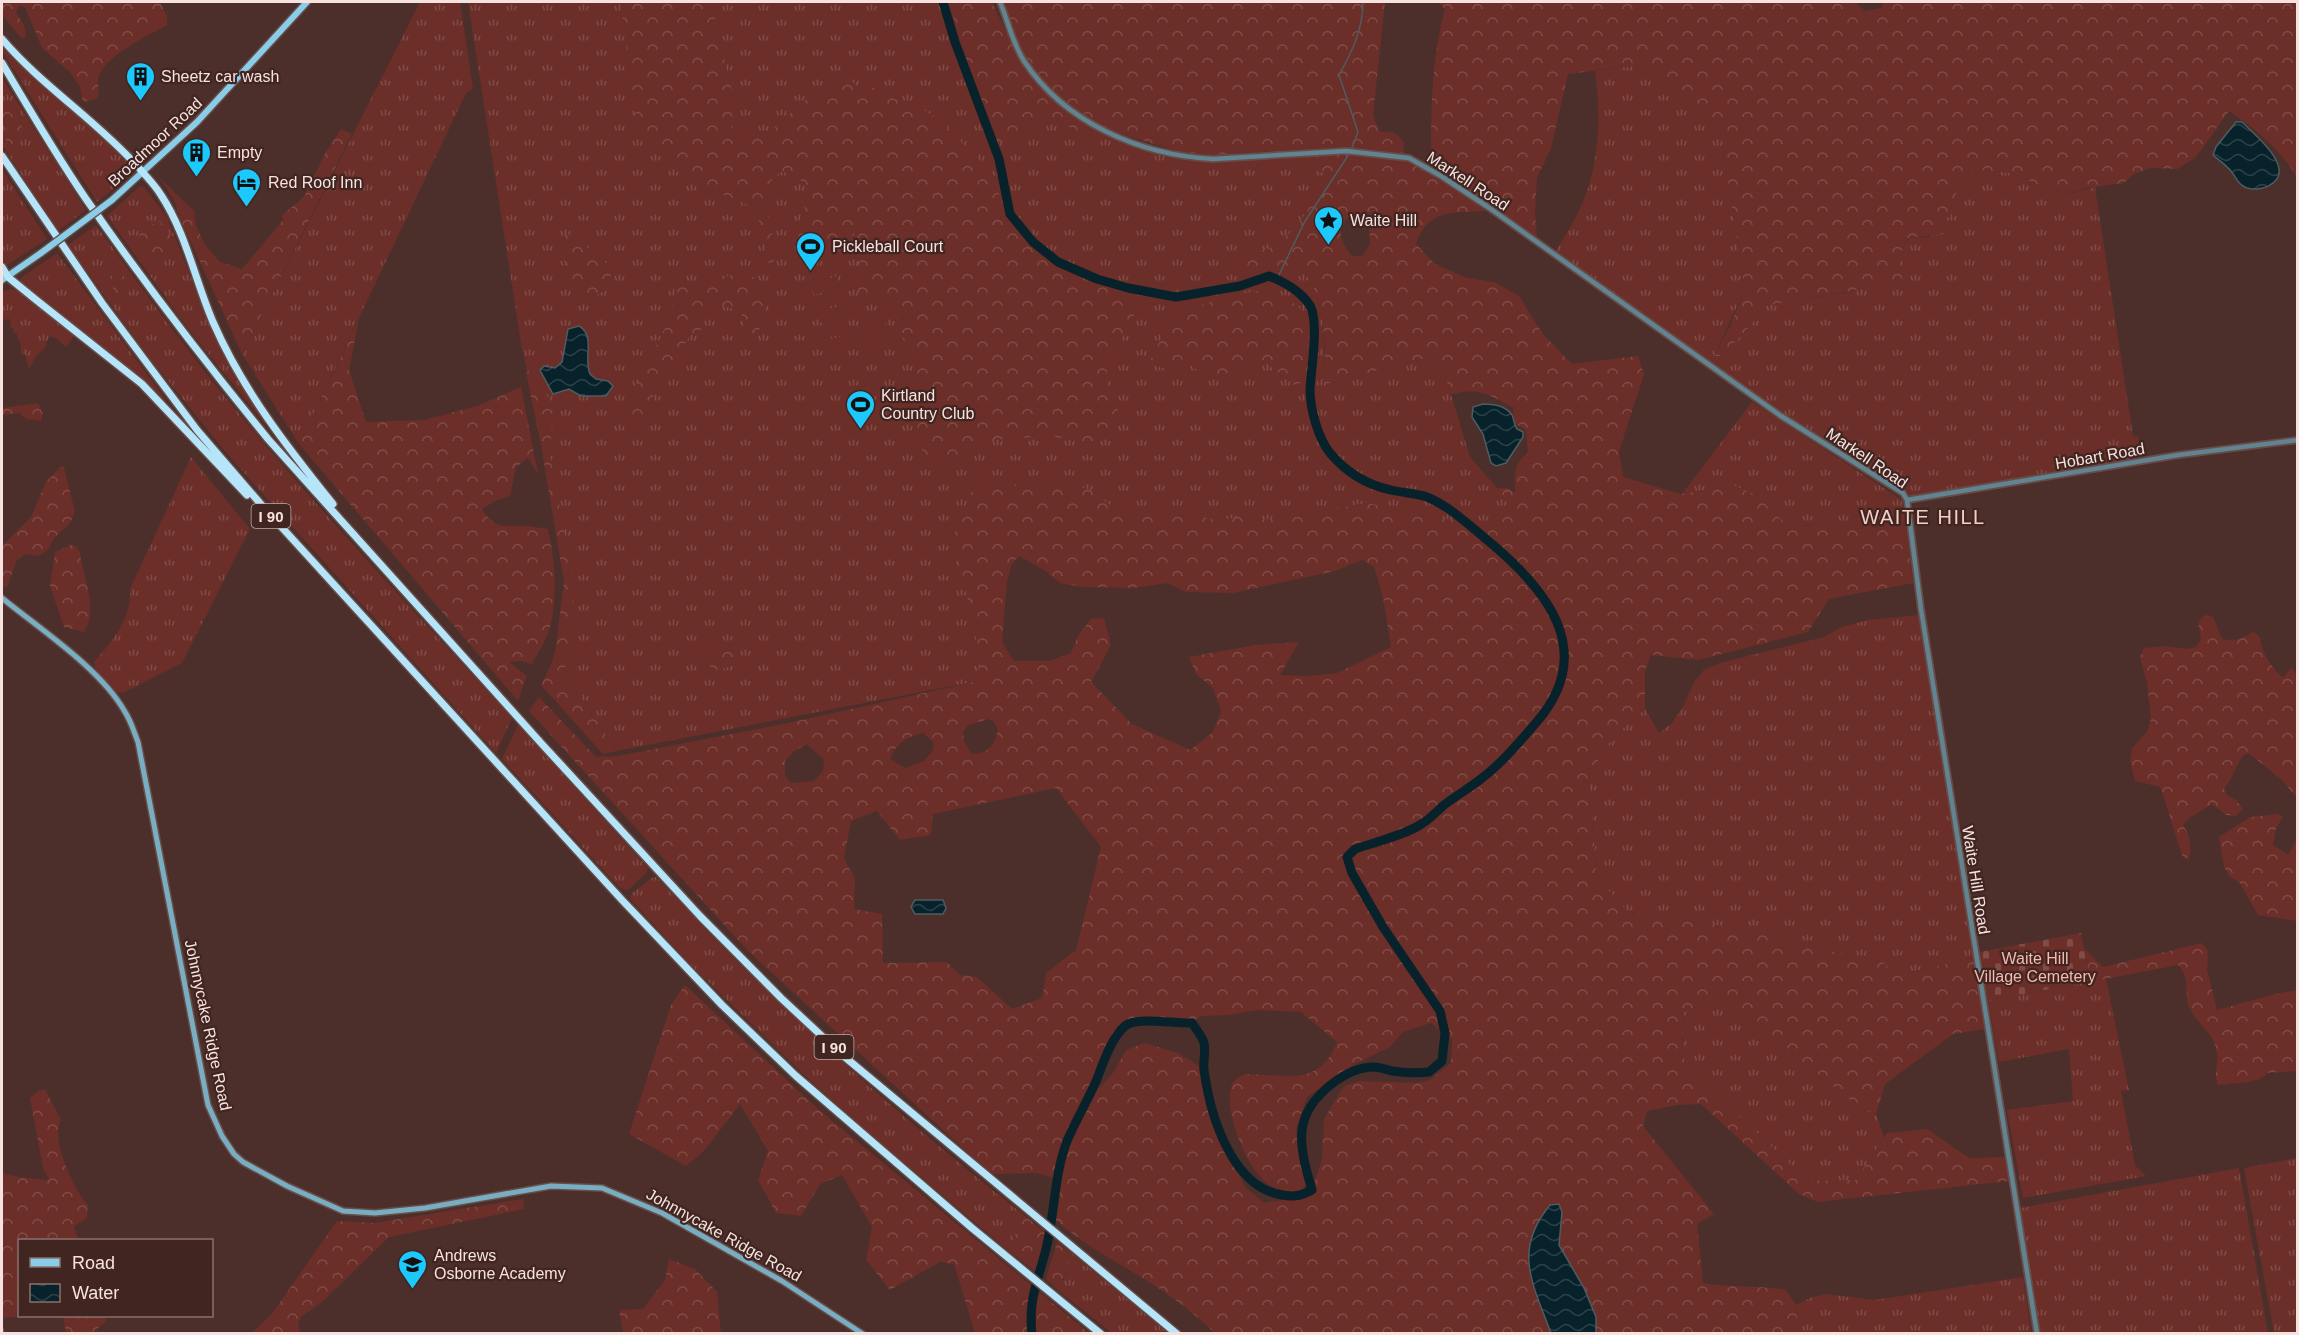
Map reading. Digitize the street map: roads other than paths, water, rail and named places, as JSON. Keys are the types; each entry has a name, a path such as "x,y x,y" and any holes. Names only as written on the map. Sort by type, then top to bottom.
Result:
{"highway":[{"path":"2,39 37,75 117,144 160,193 173,216 213,322 233,363 285,444 380,562"},
{"name":"I 90","path":"2,63 49,142 88,201 228,390 268,439 678,892 781,998 840,1053 1178,1334"},
{"name":"I 90","path":"2,156 102,303 197,430 310,558 622,900 722,1005 844,1118 1101,1334"},
{"path":"2,267 5,278 147,388 310,558"}],"main road":[{"name":"Broadmoor Road","path":"5,278 42,253 143,174 230,88 307,2"},
{"name":"Johnnycake Ridge Road","path":"2,598 104,683 125,711 132,726 138,742 208,1104 222,1136 234,1154 243,1162 258,1172 320,1202 343,1211 354,1212 375,1213 425,1208 551,1186 602,1188 672,1218 782,1281 863,1334"}],"street":[{"name":"Markell Road","path":"1000,2 1010,33 1023,59 1038,80 1068,110 1089,123 1116,136 1175,155 1193,158 1213,159 1346,151 1409,158 1441,176 1781,416 1904,493 1907,500"},
{"name":"Hobart Road","path":"1907,500 2178,455 2298,440"},
{"name":"Waite Hill Road","path":"1907,500 1921,609 2037,1334"}],"water":[{"path":"2236,122 2242,122 2264,143 2277,161 2279,170 2277,178 2270,185 2255,189 2244,187 2213,155 2216,147"},
{"path":"579,326 587,336 590,374 596,379 608,381 613,386 606,396 581,396 569,389 553,394 540,370 544,366 555,368 562,362 568,329"},
{"path":"1483,404 1506,409 1512,415 1517,429 1523,432 1523,437 1506,463 1496,466 1491,463 1483,434 1472,417 1473,407"},
{"path":"915,900 943,900 946,908 943,914 915,914 911,907"},
{"path":"1559,1204 1562,1212 1559,1245 1584,1288 1596,1317 1596,1333 1551,1333 1533,1283 1529,1253 1532,1238 1538,1222 1550,1205"}],"waterway":[{"path":"943,2 955,42 999,159 1010,214 1033,242 1058,262 1097,279 1128,288 1176,297 1240,286 1269,276 1296,291 1305,299 1312,311 1314,332 1310,397 1318,431 1330,453 1350,472 1365,481 1382,488 1427,497 1465,521 1508,558 1528,579 1545,601 1557,623 1564,647 1563,672 1554,697 1535,724 1500,762 1417,827 1355,849 1347,857 1352,873 1383,927 1440,1011 1445,1033 1442,1061 1429,1072 1401,1072 1378,1067 1363,1068 1333,1083 1310,1107 1304,1119 1302,1145 1312,1190 1298,1196 1287,1196 1264,1189 1249,1178 1236,1164 1226,1146 1207,1088 1204,1043 1192,1023 1138,1021 1125,1026 1108,1051 1063,1154 1049,1235 1034,1290 1031,1310 1032,1334"},
{"path":"1351,150 1358,132 1339,75 1356,40 1363,12 1363,2"},
{"path":"1277,279 1304,223 1349,154"}],"place":[{"name":"Sheetz car wash","path":"140,102"},
{"name":"Empty","path":"196,178"},
{"name":"Red Roof Inn","path":"247,208"},
{"name":"Waite Hill","path":"1329,246"},
{"name":"Pickleball Court","path":"811,272"},
{"name":"Kirtland Country Club","path":"860,430"},
{"name":"Andrews Osborne Academy","path":"413,1290"}],"district":[{"name":"WAITE HILL","path":"1923,517"}],"park label":[{"name":"Waite Hill Village Cemetery","path":"2035,967"}]}
